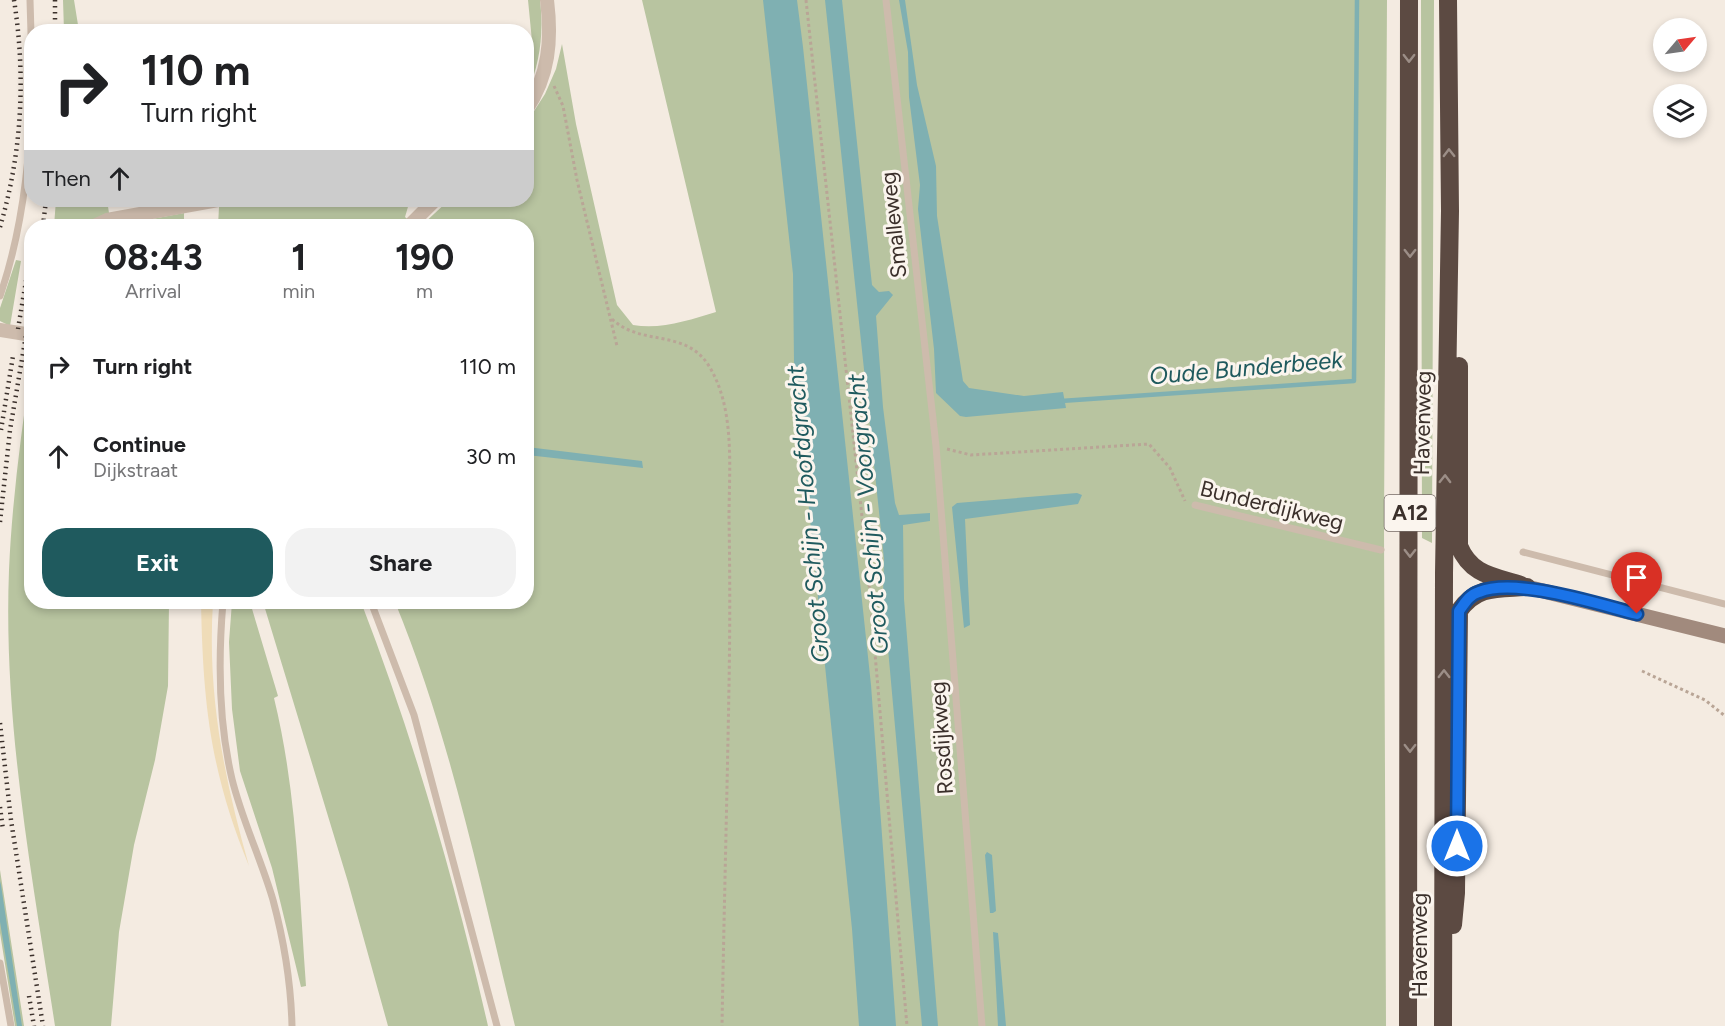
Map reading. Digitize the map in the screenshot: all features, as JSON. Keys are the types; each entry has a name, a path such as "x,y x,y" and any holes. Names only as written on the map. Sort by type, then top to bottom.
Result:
{"highway":[{"name":"Havenweg","path":"1408,1026 1409,0"},
{"name":"Havenweg","path":"1443,1026 1444,573 1450,211 1448,0"},
{"path":"1450,211 1460,352 1459,546 1466,561 1476,570 1527,587"},
{"path":"1443,1026 1456,893 1459,611 1468,598 1479,591 1527,587"}],"street":[{"path":"534,95 544,76 550,36 547,0"},
{"path":"113,219 179,207"},
{"path":"416,219 428,207"},
{"path":"0,330 24,334"},
{"path":"1527,587 1725,636"}],"lane":[{"path":"30,0 31,24"},
{"name":"Smalleweg","path":"886,0 936,446"},
{"path":"0,296 17,230 24,182"},
{"name":"Rosdijkweg","path":"936,446 982,1026"},
{"name":"Bunderdijkweg","path":"1195,505 1381,550"},
{"path":"1523,552 1725,604"},
{"path":"222,609 219,694 225,737 242,813 273,900 285,954 292,1026"},
{"path":"374,609 414,715 497,1026"},
{"path":"0,963 10,1026"}],"path":[{"path":"807,0 868,572 907,1026"},
{"path":"544,76 555,86 563,106 577,180 617,346"},
{"path":"612,319 624,328 640,335 668,338 688,345 707,363 724,404 728,441 730,592 722,1026"},
{"name":"Bunderdijkweg","path":"936,446 971,455 1090,448 1110,444 1149,444 1170,468 1185,502 1195,505"},
{"path":"1642,671 1705,700 1725,716"}],"green space":[{"path":"63,0 74,0 78,24 64,24"},
{"path":"528,0 540,0 540,48 534,74 534,24 530,24"},
{"path":"642,0 1387,0 1384,527 1386,1026 515,1026 463,811 415,653 398,609 534,609 534,219 429,219 441,207 534,207 534,111 545,94 556,69 562,44 576,124 617,305 633,325 643,326 675,323 716,312"},
{"path":"1421,0 1434,0 1432,543 1422,538"},
{"path":"55,207 108,207 109,213 96,219 55,219"},
{"path":"219,207 408,207 405,217 407,219 218,219"},
{"path":"184,213 184,219 152,219"},
{"path":"16,260 21,261 10,326 0,321 0,308"},
{"path":"24,417 24,609 169,609 168,686 155,760 134,845 119,932 111,1026 55,1026 21,799 10,685 9,570 17,468"},
{"path":"231,609 252,609 278,696 274,698 282,733 292,805 306,986 301,987 272,868 240,771 232,709 229,642"},
{"path":"265,609 364,609 399,706 432,811 462,918 488,1026 388,1026 348,882"},
{"path":"0,870 24,1026 15,1026 0,933"}],"sand":[{"path":"201,609 213,609 213,670 219,736 232,801 249,866 225,799 217,767 204,672"}],"water":[{"path":"763,0 797,0 871,685 896,1026 859,1026 852,929 794,363 793,274"},
{"path":"825,0 842,0 872,285 879,292 889,291 893,295 876,316 883,407 895,503 899,515 930,513 930,521 903,525 904,599 938,1026 922,1026 883,593 884,559"},
{"path":"899,0 905,0 917,85 936,166 937,216 963,381 969,388 1024,396 1063,392 1066,408 966,417 960,416 936,393 934,349 918,209 920,185 909,97 908,52"},
{"path":"534,448 642,461 643,468 534,456"},
{"path":"1077,493 1082,495 1078,504 965,519 970,625 964,628 952,507 957,503"},
{"path":"987,852 992,855 996,911 993,913 990,913 985,855"},
{"path":"0,881 22,1026 17,1026 0,922"},
{"path":"993,932 998,933 1006,1026 998,1026"}],"waterway":[{"name":"Oude Bunderbeek","path":"1061,401 1354,381 1357,0"}],"railway":[{"path":"0,227 13,171 20,114 20,57 14,0"},
{"path":"55,0 55,24"},
{"path":"44,219 45,207"},
{"path":"18,329 24,293"},
{"path":"0,522 10,430 24,347"},
{"path":"1,430 13,356"},
{"path":"0,723 11,820 43,1026"},
{"path":"0,807 3,830"},
{"path":"29,996 34,1026"}],"route":[{"path":"1457,846 1459,611 1468,598 1479,591 1527,587 1637,614"}],"water label":[{"name":"Groot Schijn - Hoofdgracht","path":"808,514"},
{"name":"Groot Schijn - Voorgracht","path":"868,514"}]}
